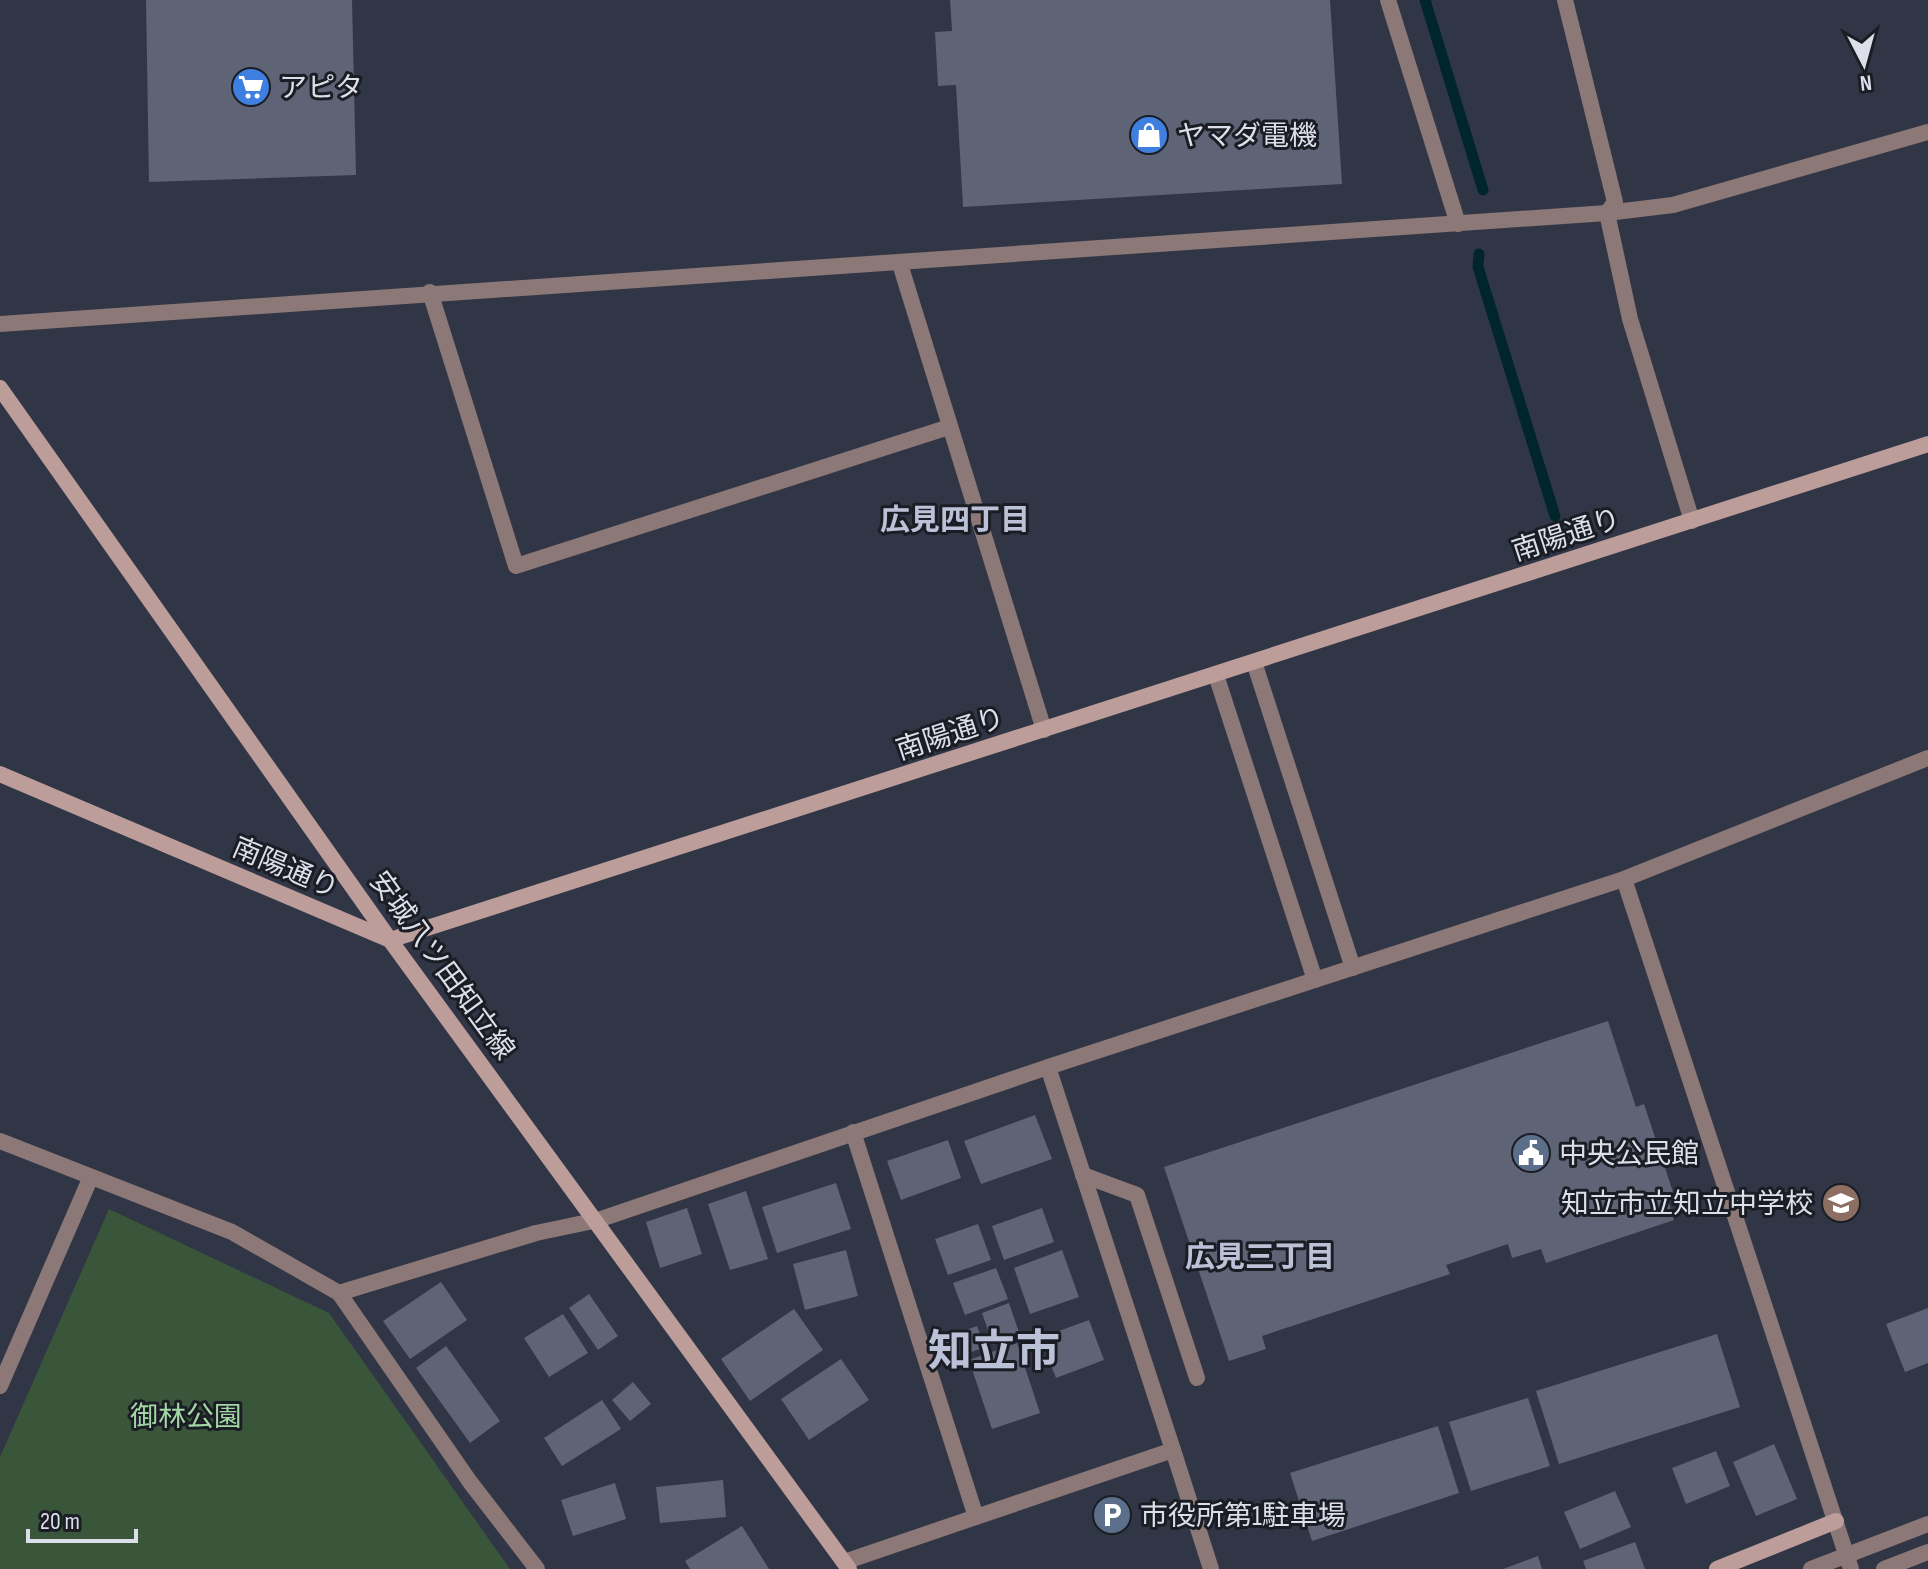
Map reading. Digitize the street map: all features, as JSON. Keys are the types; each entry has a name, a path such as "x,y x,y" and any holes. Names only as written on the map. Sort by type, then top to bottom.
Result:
{"street":[{"path":"1388,0 1458,224"},
{"path":"1565,0 1615,202 1607,213 1630,319 1692,521"},
{"path":"0,324 1607,213 1673,205 1928,132"},
{"path":"900,264 1044,730"},
{"path":"430,292 516,566 949,427"},
{"name":"安城八ツ田知立線","path":"0,388 390,940 598,1220 847,1565"},
{"name":"南陽通り","path":"0,774 390,940 1928,444"},
{"path":"1254,662 1353,968"},
{"path":"1216,675 1315,980"},
{"path":"339,1293 536,1233 598,1220 1048,1067 1624,879 1928,758"},
{"path":"1624,879 1849,1562"},
{"path":"1048,1067 1211,1569"},
{"path":"853,1132 976,1517"},
{"path":"0,1141 90,1179 232,1232 339,1293 470,1482 537,1569"},
{"path":"1083,1175 1137,1195 1197,1378"},
{"path":"0,1386 90,1179"},
{"path":"847,1565 1173,1450"},
{"path":"1717,1569 1836,1521"},
{"path":"1811,1569 1849,1562 1928,1524"},
{"path":"1884,1569 1928,1552"}],"green space":[{"name":"御林公園","path":"109,1209 329,1313 510,1569 0,1569 0,1457"}],"building":[{"name":"アピタ","path":"146,0 352,0 356,175 149,182"},
{"name":"ヤマダ電機","path":"950,0 1330,0 1342,184 963,207 956,85 938,86 935,32 952,31"},
{"path":"1608,1021 1636,1107 1644,1104 1674,1195 1667,1197 1674,1220 1546,1263 1541,1249 1512,1258 1508,1244 1446,1265 1450,1274 1262,1336 1266,1349 1229,1361 1164,1167"},
{"path":"1035,1115 1052,1159 981,1184 964,1141"},
{"path":"948,1140 961,1178 901,1200 887,1161"},
{"path":"836,1183 851,1229 777,1253 762,1207"},
{"path":"746,1191 768,1259 730,1270 708,1204"},
{"path":"687,1208 702,1254 660,1268 646,1222"},
{"path":"1042,1208 1054,1242 1004,1260 992,1226"},
{"path":"978,1224 991,1260 948,1275 935,1239"},
{"path":"846,1250 858,1296 805,1310 793,1264"},
{"path":"1062,1250 1079,1297 1030,1314 1014,1268"},
{"path":"996,1268 1008,1299 965,1315 953,1283"},
{"path":"441,1282 467,1320 410,1359 383,1321"},
{"path":"589,1294 618,1336 598,1350 569,1308"},
{"path":"1009,1303 1020,1335 993,1345 982,1313"},
{"path":"1928,1308 1928,1363 1905,1372 1886,1324"},
{"path":"794,1309 823,1350 750,1401 721,1359"},
{"path":"563,1314 588,1353 549,1377 524,1338"},
{"path":"1089,1320 1104,1360 1056,1378 1040,1338"},
{"path":"977,1326 985,1347 947,1361 939,1340"},
{"path":"1717,1334 1740,1407 1559,1464 1536,1391"},
{"path":"1017,1343 1040,1413 992,1429 969,1360"},
{"path":"446,1346 500,1421 470,1443 416,1368"},
{"path":"841,1359 869,1400 809,1440 781,1399"},
{"path":"633,1382 651,1404 630,1421 612,1400"},
{"path":"1528,1398 1550,1466 1471,1491 1449,1422"},
{"path":"602,1400 621,1429 562,1466 544,1438"},
{"path":"1438,1426 1459,1493 1312,1541 1290,1473"},
{"path":"1774,1444 1797,1499 1756,1516 1733,1462"},
{"path":"1716,1451 1730,1486 1686,1504 1672,1468"},
{"path":"723,1480 726,1517 660,1523 656,1487"},
{"path":"615,1483 626,1519 573,1536 561,1500"},
{"path":"1615,1491 1631,1527 1580,1549 1564,1512"},
{"path":"742,1526 769,1569 690,1569 685,1561"},
{"path":"1635,1542 1645,1569 1586,1569 1583,1561"},
{"path":"1538,1556 1542,1569 1503,1569"}],"waterway":[{"path":"1425,0 1483,190"},
{"path":"1479,254 1478,267 1555,516"}],"place":[{"name":"アピタ","path":"251,87"},
{"name":"ヤマダ電機","path":"1149,135"},
{"name":"中央公民館","path":"1531,1153"},
{"name":"知立市立知立中学校","path":"1841,1203"},
{"name":"市役所第1駐車場","path":"1112,1515"}],"district":[{"name":"広見四丁目","path":"955,520"},
{"name":"広見三丁目","path":"1260,1257"},
{"name":"知立市","path":"994,1351"}]}
